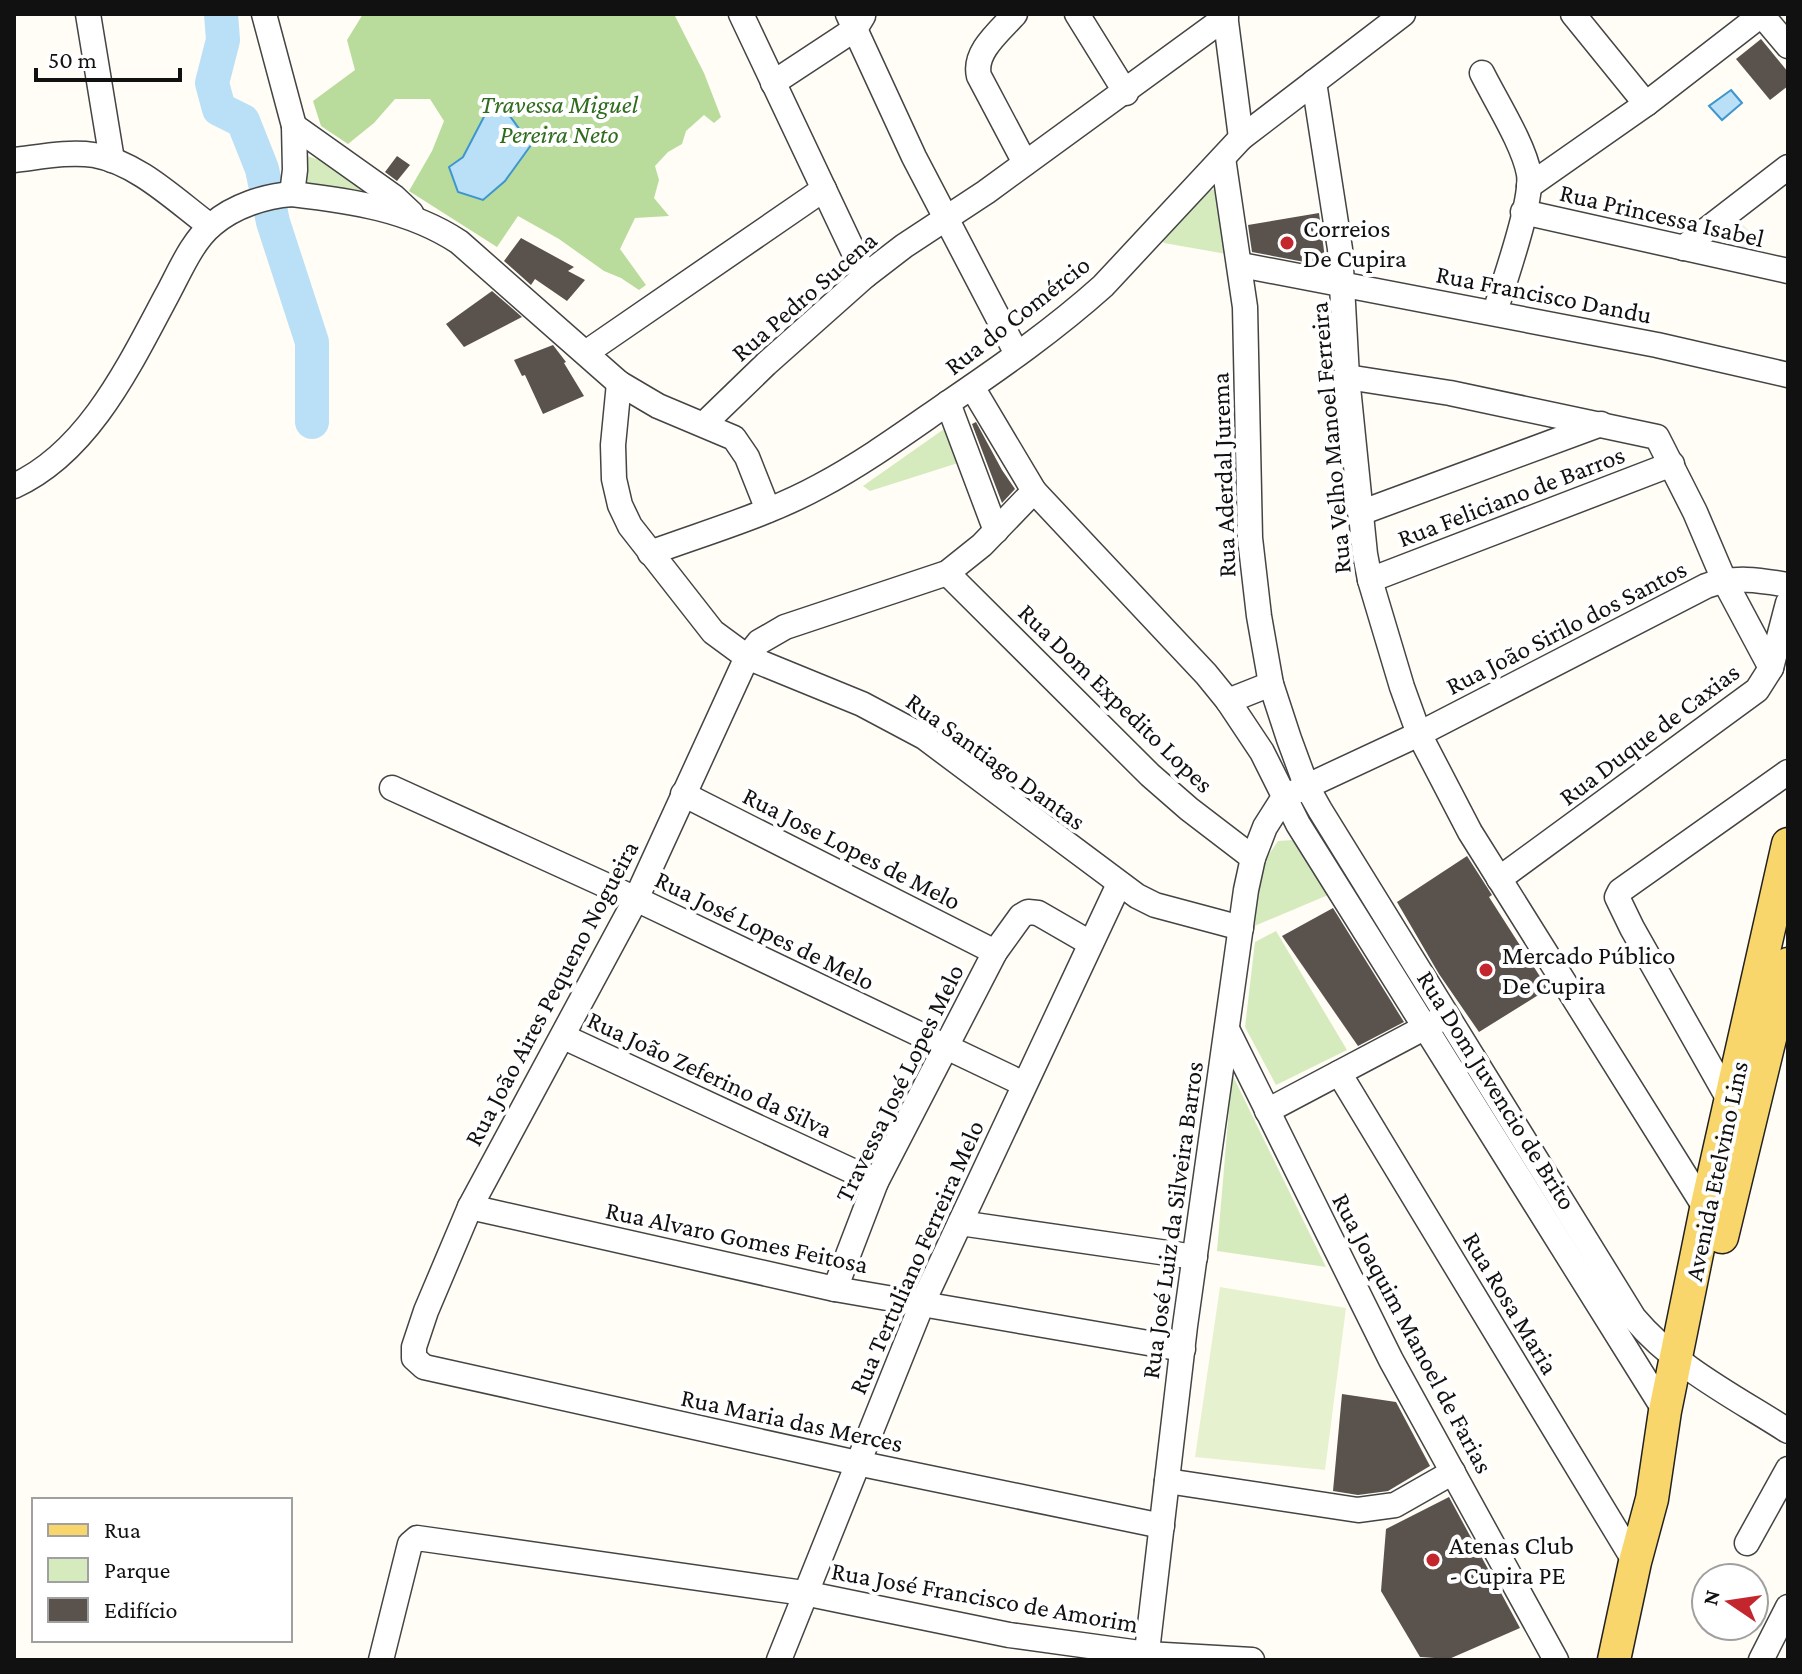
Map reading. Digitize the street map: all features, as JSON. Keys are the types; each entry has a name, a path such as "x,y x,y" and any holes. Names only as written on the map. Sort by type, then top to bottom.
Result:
{"main road":[{"name":"Avenida Etelvino Lins","path":"1716,1214 1731,1103 1787,851"},
{"name":"Avenida Etelvino Lins","path":"1652,1499 1670,1454 1684,1364 1716,1214 1788,964"},
{"name":"Avenida Etelvino Lins","path":"1614,1660 1652,1499 1665,1411 1684,1364"}],"street":[{"path":"88,14 112,160"},
{"path":"264,14 294,126 295,170 284,194"},
{"path":"741,14 865,276"},
{"path":"1015,14 982,52 977,68 1025,163"},
{"path":"1077,14 1126,93"},
{"name":"Rua do Comércio","path":"650,553 768,510 819,487 972,387 1103,286 1241,138 1403,14"},
{"path":"1573,14 1646,104"},
{"path":"1529,186 1646,104 1761,14 1787,44"},
{"path":"1226,16 1241,138"},
{"name":"Rua Pedro Sucena","path":"704,424 865,276 946,216 986,192 1126,93 1226,16"},
{"path":"773,83 856,19 914,157 1017,354"},
{"path":"1482,73 1525,162 1529,186 1495,312"},
{"name":"Rua Velho Manoel Ferreira","path":"1314,82 1336,214 1344,285 1347,377 1370,580 1419,734 1470,832 1499,879 1716,1214"},
{"path":"294,126 394,197 417,218 459,242 619,383 671,412 724,432 741,446 768,510"},
{"path":"14,160 72,154 112,160 217,220"},
{"name":"Rua Aderdal Jurema","path":"1223,158 1245,307 1250,538 1271,684 1306,785"},
{"path":"1683,248 1788,167"},
{"path":"587,352 824,189"},
{"path":"14,486 37,475 81,433 113,389 189,254 217,220 284,194 374,207 417,218"},
{"name":"Rua Princessa Isabel","path":"1523,212 1788,271"},
{"name":"Rua Francisco Dandu","path":"1241,265 1495,312 1788,375"},
{"path":"1347,377 1450,393 1654,435 1660,440 1724,580 1771,668"},
{"name":"Rua Santiago Dantas","path":"619,383 613,445 614,479 620,505 630,526 713,632 747,657 862,704 924,737 1119,884 1155,905 1241,928"},
{"name":"Rua Dom Juvencio de Brito","path":"972,387 1034,491 1228,701 1262,752 1298,824 1665,1411"},
{"path":"948,403 996,531"},
{"path":"1360,513 1601,424"},
{"name":"Rua Feliciano de Barros","path":"1370,580 1672,464"},
{"path":"747,657 759,642 785,627 947,573 996,531 1034,491"},
{"name":"Rua Dom Expedito Lopes","path":"947,573 1150,775 1253,858"},
{"name":"Rua João Sirilo dos Santos","path":"1284,797 1419,734 1675,601 1724,580 1788,585"},
{"name":"Rua Duque de Caxias","path":"1499,879 1748,698 1766,680 1788,603"},
{"name":"Rua João Aires Pequeno Nogueira","path":"414,1358 414,1347 426,1311 470,1207 636,899 747,657"},
{"path":"1228,701 1271,684"},
{"path":"1731,1103 1617,897 1620,891 1788,772"},
{"name":"Rua Dom Juvencio de Brito","path":"1306,785 1628,1308 1650,1337 1684,1364 1788,1431"},
{"name":"Rua José Lopes de Melo","path":"392,788 636,899 1024,1084"},
{"name":"Rua Jose Lopes de Melo","path":"683,794 995,952"},
{"name":"Rua José Luiz da Silveira Barros","path":"1146,1657 1183,1349 1241,928 1253,858 1265,827 1284,797"},
{"name":"Rua Tertuliano Ferreira Melo","path":"779,1660 922,1304 1119,884"},
{"name":"Travessa José Lopes Melo","path":"835,1289 876,1182 995,952 1021,916 1028,912 1038,913 1090,943"},
{"path":"1267,1111 1449,1015"},
{"name":"Rua Joaquim Manoel de Farias","path":"1227,1029 1391,1360 1556,1660"},
{"name":"Rua João Zeferino da Silva","path":"564,1037 876,1182"},
{"name":"Rua Rosa Maria","path":"1339,1073 1635,1562"},
{"name":"Rua Alvaro Gomes Feitosa","path":"470,1207 835,1289 1183,1349"},
{"path":"960,1223 1195,1257"},
{"name":"Rua Maria das Merces","path":"414,1358 424,1367 857,1463 1162,1526"},
{"path":"1747,1543 1788,1469"},
{"path":"1167,1481 1358,1510 1395,1505 1453,1472"},
{"name":"Rua José Francisco de Amorim","path":"381,1660 410,1544 417,1538 804,1593 982,1631 1146,1657 1252,1660"},
{"path":"1761,1660 1786,1617"}],"green space":[{"name":"Travessa Miguel Pereira Neto","path":"363,14 674,14 704,73 721,117 714,123 704,115 686,131 682,144 668,152 655,166 659,180 654,198 669,216 635,218 620,249 646,285 639,290 518,216 497,247 409,191 432,151 444,121 430,99 395,99 374,123 348,144 321,126 313,101 355,70 347,40"},
{"path":"304,155 332,164 340,174 354,177 363,187 353,197 323,191 301,180"},
{"path":"1216,188 1232,255 1164,243 1162,239"},
{"path":"944,429 958,463 870,491 863,486"},
{"path":"1292,840 1309,857 1328,895 1252,927 1265,860 1278,841"},
{"path":"1276,931 1347,1050 1276,1085 1245,1027 1255,942"},
{"path":"1232,1074 1326,1267 1217,1251"},
{"path":"1220,1287 1346,1308 1325,1470 1195,1457"}],"shaded area":[{"path":"1740,222 1766,247 1760,257 1730,252 1716,242"}],"water":[{"path":"1731,90 1742,103 1722,120 1709,106"},
{"path":"501,104 531,145 505,181 483,200 458,192 449,167 463,157 488,109"}],"building":[{"path":"1761,39 1788,72 1788,86 1770,100 1736,59"},
{"path":"397,156 410,165 397,181 385,172"},
{"name":"Correios De Cupira","path":"1319,213 1326,266 1252,252 1248,225"},
{"path":"521,238 574,267 568,271 585,280 567,301 535,279 531,285 504,261"},
{"path":"492,291 522,317 464,347 446,324"},
{"path":"553,345 584,396 543,414 525,375 522,376 514,360"},
{"path":"976,422 1015,489 1002,503 972,424"},
{"name":"Mercado Público De Cupira","path":"1467,856 1492,895 1489,897 1548,989 1479,1032 1439,974 1397,902"},
{"path":"1333,908 1404,1022 1358,1046 1282,936"},
{"path":"1342,1394 1396,1402 1430,1466 1388,1491 1358,1495 1333,1491"},
{"name":"Atenas Club - Cupira PE","path":"1449,1497 1520,1628 1449,1659 1420,1657 1381,1591 1386,1529"}],"waterway":[{"path":"221,14 223,40 212,83 219,109 243,121 262,169 273,222 312,342 312,422"}],"place":[{"name":"Correios De Cupira","path":"1287,243"},
{"name":"Mercado Público De Cupira","path":"1486,970"},
{"name":"Atenas Club - Cupira PE","path":"1433,1560"}]}
